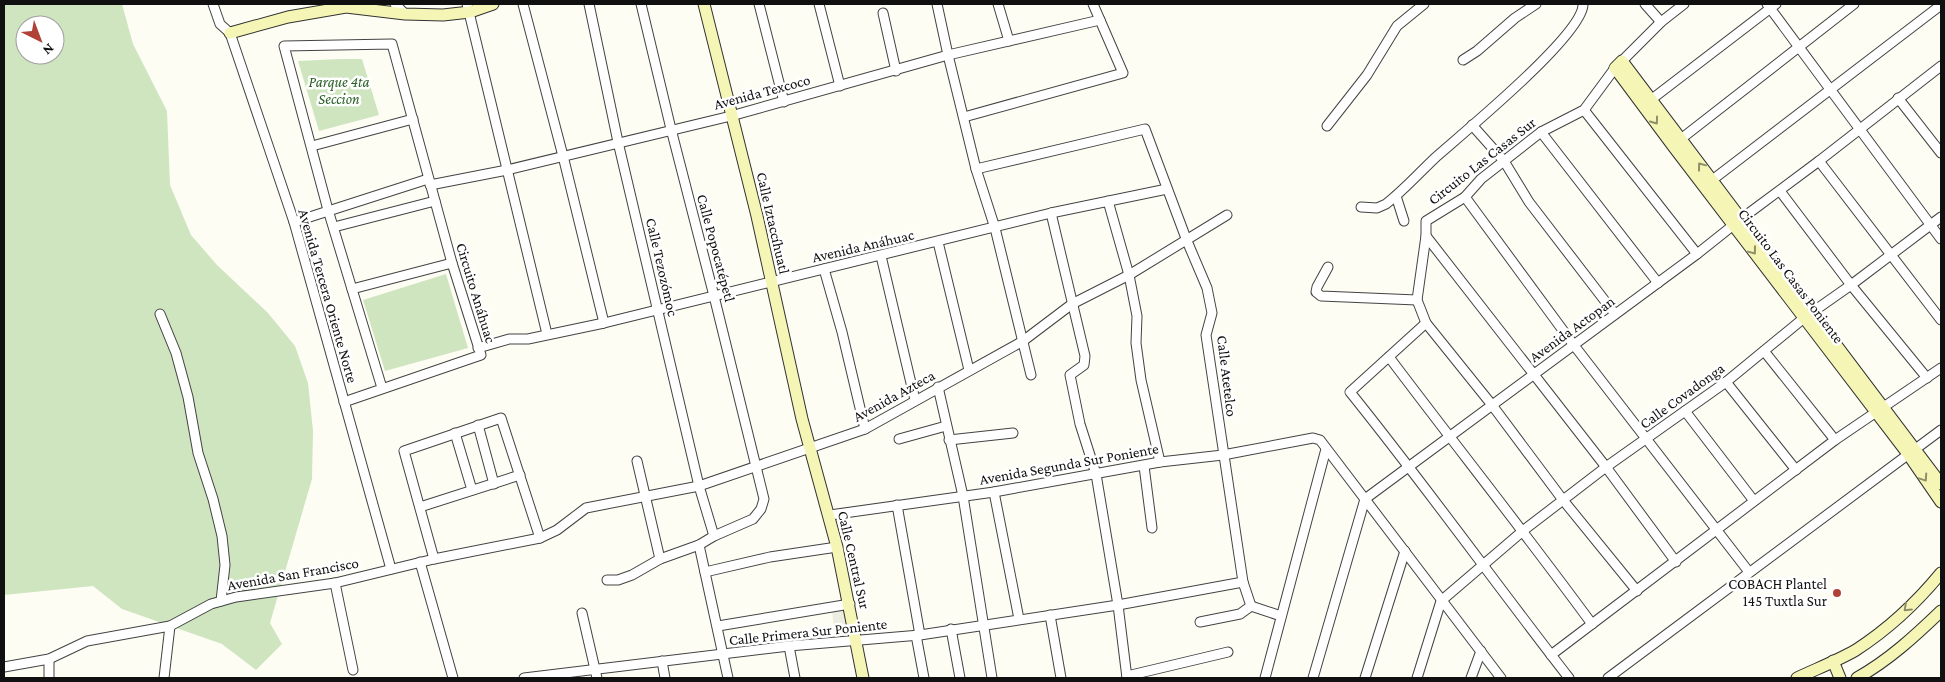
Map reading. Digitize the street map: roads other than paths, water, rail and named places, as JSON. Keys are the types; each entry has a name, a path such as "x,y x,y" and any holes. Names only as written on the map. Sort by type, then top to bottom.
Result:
{"street":[{"path":"213,4 220,24 230,33 288,17 346,7 405,14 442,15 493,4"},
{"path":"395,4 405,14"},
{"path":"523,4 564,156 604,323"},
{"name":"Calle Tezozómoc","path":"589,4 618,142 699,486 714,536"},
{"name":"Calle Popocatépetl","path":"641,4 670,129 714,296 764,499 761,509 753,519 714,536"},
{"name":"Calle Iztaccíhuatl","path":"704,4 757,216 810,449"},
{"path":"759,4 784,102"},
{"path":"819,4 840,86"},
{"path":"937,4 976,168 995,228 1031,375"},
{"path":"998,4 1009,41"},
{"path":"964,117 1123,73 1094,4"},
{"path":"1327,126 1367,75 1397,26 1424,4"},
{"path":"1463,60 1477,51 1515,18 1536,4"},
{"path":"1361,207 1376,208 1386,204 1521,83 1571,30 1583,10 1583,4"},
{"path":"1645,4 1661,22"},
{"name":"Circuito Las Casas Sur","path":"1637,591 1426,323 1417,300 1426,236 1426,222 1465,197 1481,179 1541,132 1584,110 1619,64 1661,22 1684,4"},
{"path":"1676,143 1854,4"},
{"path":"1647,103 1771,5 1830,89 1941,239"},
{"path":"1708,184 1941,5"},
{"path":"469,8 547,334"},
{"path":"883,13 896,71"},
{"name":"Avenida Texcoco","path":"294,222 328,210 429,182 507,170 670,129 731,116 948,55 1100,20"},
{"name":"Avenida Tercera Oriente Norte","path":"230,33 294,222 392,569"},
{"name":"Circuito Anáhuac","path":"392,44 452,263 481,355 382,388 328,210 312,146 284,46 392,44"},
{"name":"Circuito Las Casas Poniente","path":"1619,64 1676,143 1807,315 1912,451 1941,484"},
{"name":"Avenida Actopan","path":"1365,499 1697,254 1819,162 1898,98 1940,70"},
{"path":"1898,98 1941,153"},
{"path":"1584,110 1697,254"},
{"path":"312,146 413,118"},
{"path":"1472,125 1504,161 1529,202 1615,314"},
{"name":"Calle Atetelco","path":"976,168 1145,129 1187,241 1207,288 1212,313 1206,334 1243,582 1251,606"},
{"path":"1541,132 1658,283"},
{"path":"1819,162 1941,320"},
{"name":"Avenida Anáhuac","path":"478,348 509,339 528,339 604,323 1051,213 1167,189"},
{"path":"1780,191 1851,286 1927,378"},
{"path":"1396,196 1404,221"},
{"path":"1465,197 1573,344 1749,572"},
{"path":"334,228 435,201"},
{"path":"1108,201 1129,275 1137,316 1136,343 1142,380 1160,462"},
{"path":"1051,213 1085,356 1084,366 1070,375 1080,424 1096,474 1118,605 1127,677 1228,652"},
{"name":"Avenida Azteca","path":"586,508 699,486 865,429 1023,341 1072,304 1129,275 1227,215"},
{"name":"Calle Covadonga","path":"1441,600 1524,530 1606,467 1726,382 1807,315 1851,286 1941,217"},
{"path":"1426,236 1606,467 1676,562"},
{"path":"938,242 969,370"},
{"path":"881,256 916,400"},
{"path":"352,289 452,263"},
{"path":"1328,267 1317,287 1316,292 1321,296 1417,300"},
{"path":"824,269 842,332 865,429"},
{"path":"160,314 176,353 188,397 198,453 213,499 222,536 225,565 221,601"},
{"path":"1426,323 1350,392 1410,467 1569,678"},
{"path":"1764,351 1835,440"},
{"path":"1389,357 1450,438 1524,530 1592,624"},
{"path":"1551,656 1835,440 1941,368"},
{"path":"1726,382 1796,470"},
{"path":"938,387 963,496 992,678"},
{"path":"344,402 382,388"},
{"path":"1685,411 1754,501"},
{"path":"434,559 404,451 501,418 540,538"},
{"path":"478,426 494,484"},
{"path":"899,439 946,426"},
{"path":"1608,678 1941,430"},
{"path":"455,433 472,490"},
{"path":"950,440 1013,433"},
{"name":"Avenida Segunda Sur Poniente","path":"830,515 994,492 1160,462 1223,454 1312,438 1320,440 1326,449"},
{"name":"Calle Central Sur","path":"810,449 830,515 850,604 863,678"},
{"path":"1326,449 1501,678"},
{"path":"1265,678 1326,449"},
{"name":"Circuito Las Casas Poniente","path":"1912,451 1941,502"},
{"path":"637,461 660,559"},
{"path":"1144,466 1152,528"},
{"path":"420,507 520,476"},
{"path":"994,492 1019,619"},
{"path":"1313,678 1365,499"},
{"path":"897,505 924,678"},
{"name":"Avenida San Francisco","path":"4,667 50,659 87,641 170,626 211,604 236,597 335,583 420,562 540,538 557,530 586,508"},
{"path":"607,580 625,578 660,559 699,545 714,536"},
{"path":"699,545 728,678"},
{"path":"704,572 770,557 837,547"},
{"path":"1365,678 1405,551"},
{"path":"420,562 453,678"},
{"path":"1797,678 1854,651 1873,638 1909,606 1941,573"},
{"name":"Calle Primera Sur Poniente","path":"524,678 596,674 662,661 788,646 918,635 1118,605 1243,582"},
{"path":"335,583 353,670"},
{"path":"1417,678 1441,600"},
{"path":"718,626 850,604"},
{"path":"1200,622 1240,614 1251,606 1282,616"},
{"path":"1857,678 1875,668 1907,643 1941,611"},
{"path":"582,613 596,674"},
{"path":"1050,615 1060,678"},
{"path":"164,678 170,626"},
{"path":"951,629 960,678"},
{"path":"788,646 795,678"},
{"path":"1471,678 1481,651"},
{"path":"49,678 50,659"},
{"path":"662,661 665,678"},
{"path":"1833,661 1840,678"}],"place":[{"name":"COBACH Plantel 145 Tuxtla Sur","path":"1837,593"}],"park label":[{"name":"Parque 4ta Seccion","path":"339,90"}]}
